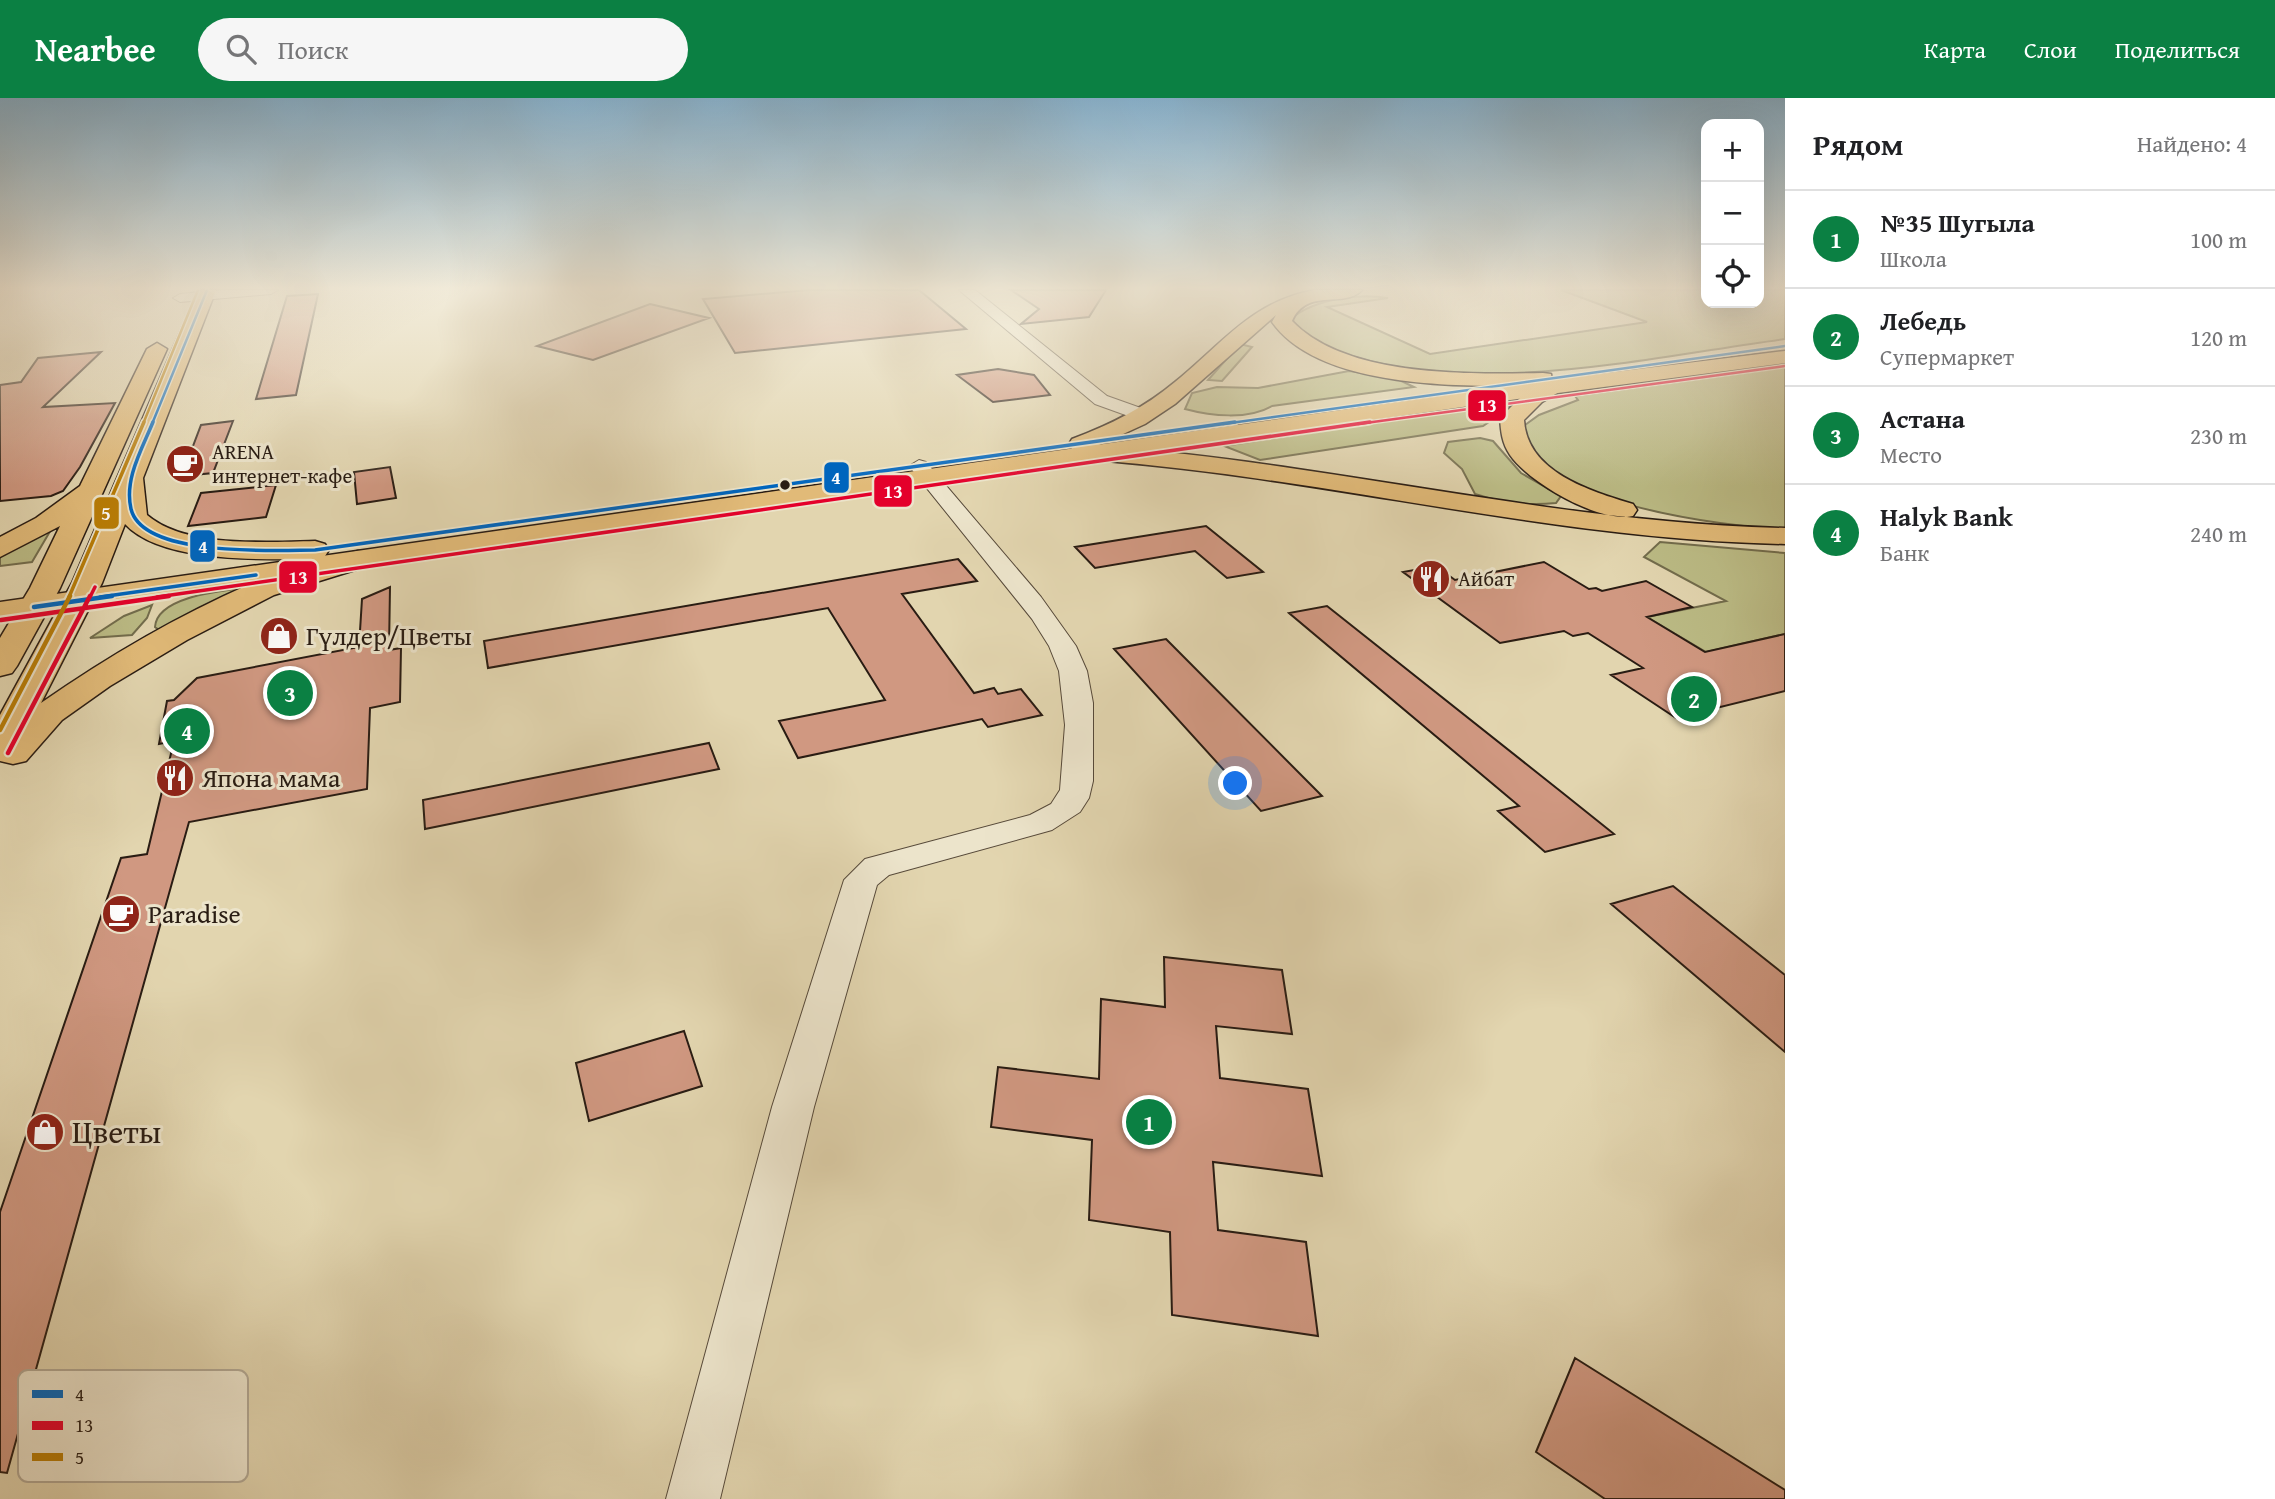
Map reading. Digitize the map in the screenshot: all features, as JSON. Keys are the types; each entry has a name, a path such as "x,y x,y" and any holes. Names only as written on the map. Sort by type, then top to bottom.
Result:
{"main road":[{"path":"0,666 40,597 95,481 161,355"},
{"path":"0,749 82,592 130,478 172,355"},
{"path":"1086,449 1145,416 1186,385 1219,355"},
{"path":"1338,355 1405,373 1550,383 1785,357"},
{"path":"82,592 315,551 924,472 1725,355"},
{"path":"1528,511 1571,506 1570,495 1518,451 1510,430 1512,418 1550,383"},
{"path":"1086,449 1348,482 1611,526 1701,534 1785,536"},
{"path":"0,595 40,597 358,560 924,472"},
{"path":"130,478 131,510 147,532 212,546 315,551"},
{"path":"0,548 46,524 95,481"},
{"path":"1554,481 1587,497 1657,519 1717,530 1785,536"},
{"path":"0,768 50,713 99,679 176,633 263,589 358,560"},
{"path":"0,611 40,597"}],"street":[{"path":"1047,355 1101,400 1145,416"},
{"path":"693,1499 793,1108 861,880 877,867 1062,815 1077,794 1080,736 1077,693 1073,671 1054,628 957,507 924,472"}],"green space":[{"path":"1230,355 1245,355 1222,381 1208,380"},
{"path":"1352,355 1673,355 1562,370 1505,374 1448,373 1394,366"},
{"path":"1785,367 1785,530 1720,523 1632,506 1590,492 1556,474 1532,452 1525,425 1539,415 1578,400 1575,396"},
{"path":"1349,371 1395,378 1414,387 1272,406 1241,415 1218,415 1185,409 1192,393 1217,387 1258,388"},
{"path":"1496,404 1511,407 1483,426 1260,460 1224,446"},
{"path":"1480,438 1493,441 1521,473 1561,496 1556,503 1515,503 1475,494 1462,469 1444,453 1448,442"},
{"path":"52,528 32,562 0,566 0,555"},
{"path":"1660,542 1785,553 1785,634 1706,652 1647,617 1726,601 1644,557"},
{"path":"257,586 159,630 155,627 159,616 168,607 182,601 214,592"},
{"path":"152,605 147,618 132,635 90,638 124,616"}],"building":[{"path":"97,355 43,407 115,403 80,467 63,491 51,496 0,501 0,385 21,382 38,358"},
{"path":"269,355 305,355 296,395 256,399"},
{"path":"575,355 606,355 593,360"},
{"path":"998,369 1034,375 1050,395 993,402 957,375"},
{"path":"233,421 213,473 173,477 186,446 193,446 201,425"},
{"path":"390,467 396,498 357,504 354,472"},
{"path":"276,485 266,517 188,526 201,493"},
{"path":"1206,526 1263,572 1227,578 1195,551 1095,568 1075,547"},
{"path":"958,559 977,581 902,594 974,693 994,688 998,694 1021,689 1042,715 988,727 982,719 798,758 779,721 885,700 828,608 488,668 484,641"},
{"path":"1544,562 1589,589 1602,591 1646,581 1692,607 1647,617 1705,652 1785,634 1785,691 1676,718 1611,675 1643,668 1588,633 1573,636 1564,631 1500,643 1403,572 1436,566 1455,580"},
{"path":"390,587 389,650 401,648 400,702 370,708 367,789 189,822 36,1370 18,1370 18,1434 7,1473 0,1472 0,1212 121,858 147,854 174,741 159,744 167,701 174,700 197,678 359,647 362,599"},
{"path":"1327,606 1614,834 1545,852 1498,811 1519,806 1289,613"},
{"path":"1166,639 1322,796 1261,811 1114,649"},
{"path":"709,743 719,769 425,829 423,800"},
{"path":"1673,886 1785,975 1785,1052 1611,904"},
{"path":"1164,957 1282,970 1292,1034 1216,1026 1220,1078 1308,1089 1322,1176 1213,1162 1218,1230 1306,1242 1318,1336 1172,1315 1170,1232 1089,1220 1092,1140 991,1127 998,1067 1099,1079 1101,999 1165,1007"},
{"path":"684,1031 702,1086 589,1121 576,1063"},
{"path":"1575,1358 1785,1490 1785,1499 1605,1499 1536,1452"}],"transit line":[{"name":"5","path":"0,730 79,579 171,355"},
{"name":"4","path":"180,355 130,478 130,505 133,516 151,532 171,540 247,550 315,550 1717,355"},
{"name":"13","path":"1,620 1559,395 1785,366"},
{"name":"4","path":"34,607 256,575"},
{"name":"13","path":"8,753 95,587"}],"place":[{"name":"ARENA интернет-кафе","path":"185,464"},
{"name":"Айбат","path":"1431,579"},
{"name":"Гүлдер/Цветы","path":"279,636"},
{"name":"Астана","path":"290,693"},
{"name":"Лебедь","path":"1694,699"},
{"name":"Halyk Bank","path":"187,731"},
{"name":"Япона мама","path":"175,778"},
{"name":"Paradise","path":"121,914"},
{"name":"№35 Шугыла","path":"1149,1122"},
{"name":"Цветы","path":"45,1132"}]}
